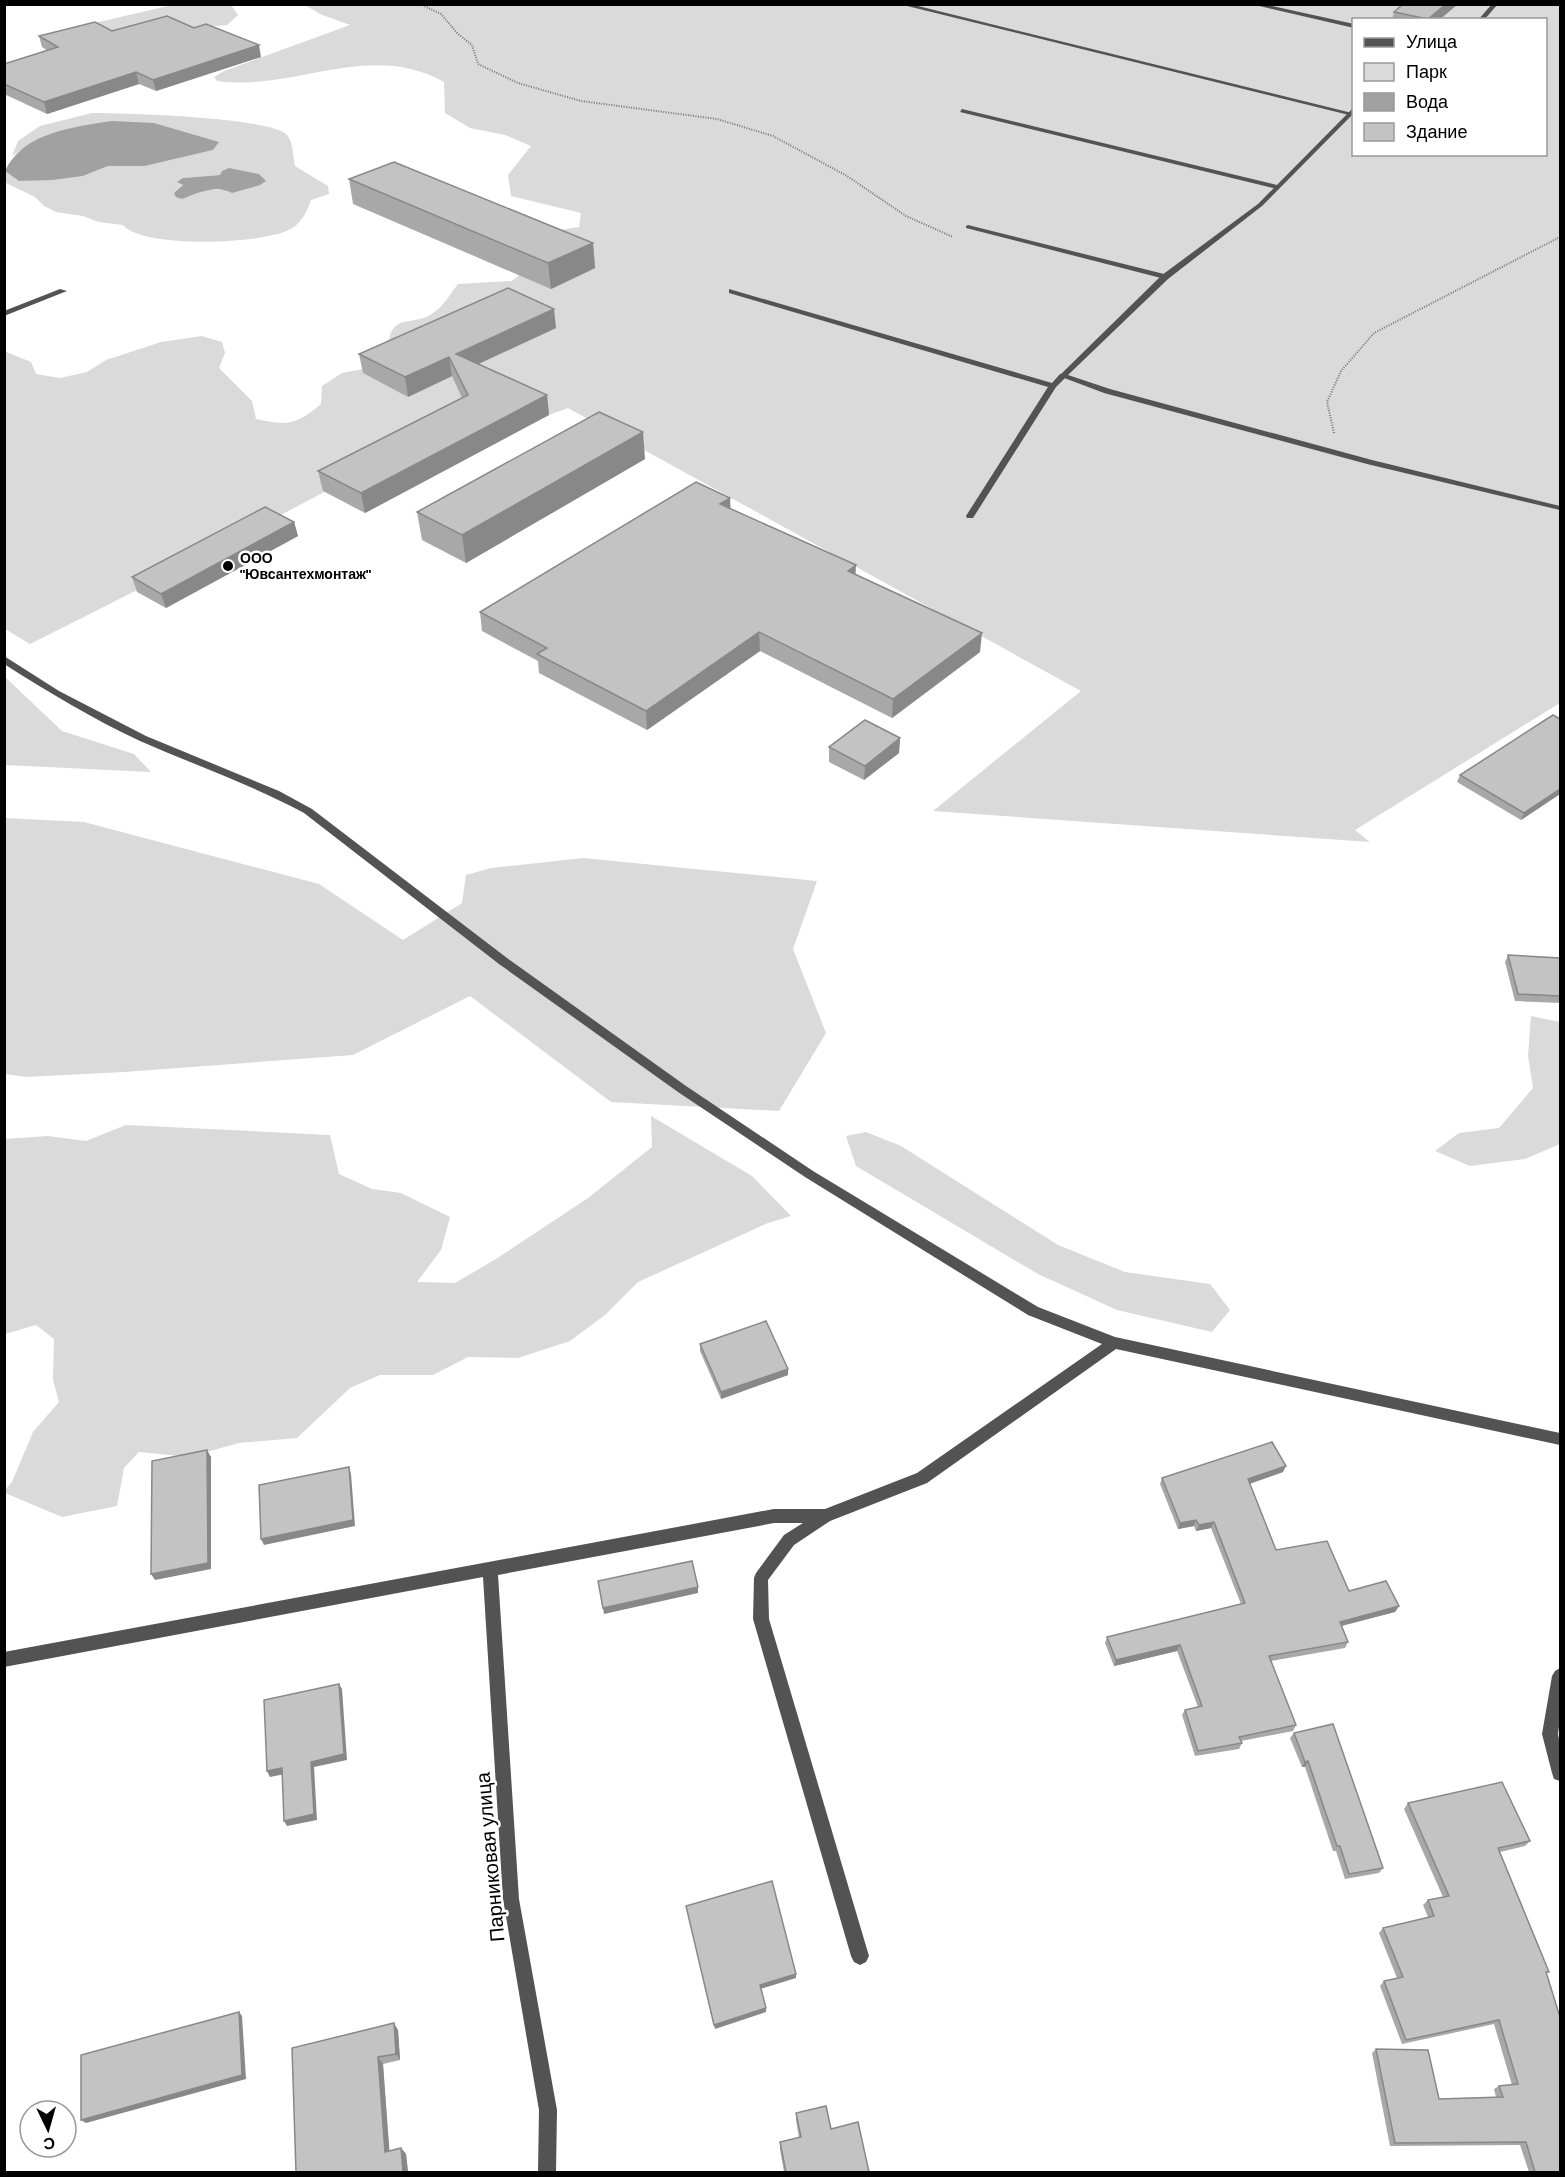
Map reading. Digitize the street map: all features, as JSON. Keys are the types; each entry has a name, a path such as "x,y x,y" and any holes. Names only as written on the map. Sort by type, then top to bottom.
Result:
{"street":[{"path":"901,4 1351,111"},
{"path":"1253,4 1352,26"},
{"path":"1482,18 1496,4"},
{"path":"962,111 1277,187"},
{"path":"970,516 1053,386 1165,277 1260,205 1351,111"},
{"path":"968,226 1165,277"},
{"path":"4,314 63,291"},
{"path":"732,291 1053,386"},
{"path":"1063,376 1107,391 1370,462 1560,508"},
{"path":"4,659 56,693 143,738 275,793 308,812 503,961 682,1089 809,1174 1033,1311 1114,1343 1560,1439"},
{"path":"860,1956 761,1619 760,1578 789,1540 825,1516 922,1478 1114,1343"},
{"path":"4,1660 490,1571 774,1516 825,1516"},
{"name":"Парниковая улица","path":"490,1571 512,1899 548,2110 547,2172"},
{"path":"1560,1676 1550,1734 1560,1773"}],"path":[{"path":"420,4 441,14 458,34 472,45 478,64 518,83 581,101 717,119 773,136 847,176 906,216 955,237"},
{"path":"1335,438 1327,402 1341,371 1374,333 1560,237"}],"green space":[{"path":"172,5 231,5 238,15 227,25 112,36 86,25"},
{"path":"305,5 1560,5 1560,703 1355,830 1370,842 933,811 1081,691 568,408 549,415 507,396 30,644 5,629 4,351 31,362 36,374 60,378 87,372 106,360 161,342 202,336 222,342 225,353 219,368 252,401 256,419 276,423 291,422 305,416 321,404 322,386 342,373 368,368 389,350 392,330 397,325 433,313 458,284 512,281 519,275 516,242 535,234 579,227 581,213 511,196 508,175 531,146 505,135 470,128 445,113 444,82 416,70 388,66 360,66 274,80 246,82 217,81 214,77 224,71 350,25 320,14"},
{"path":"92,113 195,117 276,129 289,138 295,166 328,186 329,194 311,200 300,222 281,233 234,241 179,241 154,238 135,233 123,225 56,212 44,206 35,197 6,183 5,171 19,181 83,176 108,166 145,166 213,150 34,142 12,156 18,141 40,126","holes":["222,171 226,190 206,190 182,199 174,193 181,189 183,178 220,175"]},
{"path":"4,676 62,731 134,754 151,772 5,765"},
{"path":"5,818 84,822 319,884 403,940 462,903 466,875 491,868 583,858 817,881 793,949 826,1033 779,1111 611,1102 470,996 353,1055 124,1072 26,1077 5,1074"},
{"path":"1531,1016 1560,1022 1560,1144 1525,1159 1470,1166 1435,1151 1459,1133 1499,1128 1533,1088 1528,1056"},
{"path":"651,1116 752,1176 791,1216 768,1223 638,1282 605,1315 570,1341 518,1358 468,1357 433,1375 380,1375 350,1388 297,1438 239,1443 189,1457 139,1452 124,1468 117,1506 62,1517 5,1493 33,1432 59,1402 53,1380 54,1339 36,1325 5,1334 5,1139 48,1136 86,1141 126,1125 330,1135 339,1174 372,1189 401,1193 450,1217 441,1250 417,1282 455,1283 496,1259 588,1198 652,1147"},
{"path":"866,1132 901,1146 1058,1245 1125,1272 1210,1284 1230,1310 1212,1332 1117,1310 1038,1274 856,1166 846,1136"}],"water":[{"path":"112,121 154,123 219,142 213,150 145,166 108,166 83,176 19,181 5,171 13,158 37,140 66,129"},
{"path":"229,168 259,174 266,181 232,193 213,189 182,199 176,197 174,193 183,185 177,182 183,178 220,175 222,171"}],"building":[{"path":"1403,4 1446,4 1429,18 1394,12"},
{"path":"167,16 194,28 206,24 259,45 153,80 136,72 44,102 4,84 4,64 58,47 39,36 95,22 112,31"},
{"path":"394,162 593,243 548,263 349,179"},
{"path":"508,288 554,309 456,354 547,395 361,493 318,471 468,395 449,357 405,377 359,354"},
{"path":"599,412 643,432 462,535 417,512"},
{"path":"696,482 730,498 720,504 856,565 848,571 982,633 893,699 759,632 646,711 537,654 547,648 480,612"},
{"path":"265,507 294,522 161,594 132,577"},
{"path":"1553,715 1560,719 1560,789 1524,813 1460,775"},
{"path":"865,720 900,738 865,766 829,747"},
{"path":"1508,955 1560,958 1560,996 1518,994"},
{"path":"766,1321 788,1369 721,1392 700,1344"},
{"path":"1272,1442 1286,1466 1248,1479 1276,1550 1327,1541 1349,1591 1386,1581 1399,1606 1340,1622 1348,1642 1269,1656 1296,1725 1239,1737 1242,1743 1198,1751 1185,1710 1202,1706 1180,1645 1116,1660 1107,1637 1245,1603 1214,1522 1199,1525 1196,1520 1180,1523 1162,1478"},
{"path":"207,1450 208,1563 151,1574 152,1461"},
{"path":"349,1467 353,1520 261,1539 259,1485"},
{"path":"692,1561 698,1587 603,1608 598,1581"},
{"path":"339,1684 344,1754 311,1762 314,1814 284,1821 282,1768 267,1771 264,1700"},
{"path":"1333,1724 1383,1868 1349,1874 1308,1761 1305,1762 1294,1733"},
{"path":"1502,1782 1530,1841 1498,1848 1549,1972 1546,1972 1560,2017 1560,2172 1535,2172 1526,2142 1395,2143 1376,2049 1428,2050 1439,2099 1503,2097 1499,2086 1518,2084 1499,2020 1406,2040 1384,1981 1403,1977 1383,1928 1434,1916 1428,1900 1449,1896 1408,1803"},
{"path":"772,1881 796,1974 760,1985 766,2008 714,2025 686,1906"},
{"path":"239,2012 242,2075 81,2120 81,2055"},
{"path":"394,2023 396,2054 378,2057 385,2152 401,2148 403,2172 296,2172 292,2048"},
{"path":"826,2106 831,2129 858,2122 869,2172 786,2172 780,2142 801,2137 796,2113"}],"place":[{"name":"ООО \"Ювсантехмонтаж\"","path":"228,566"}]}
